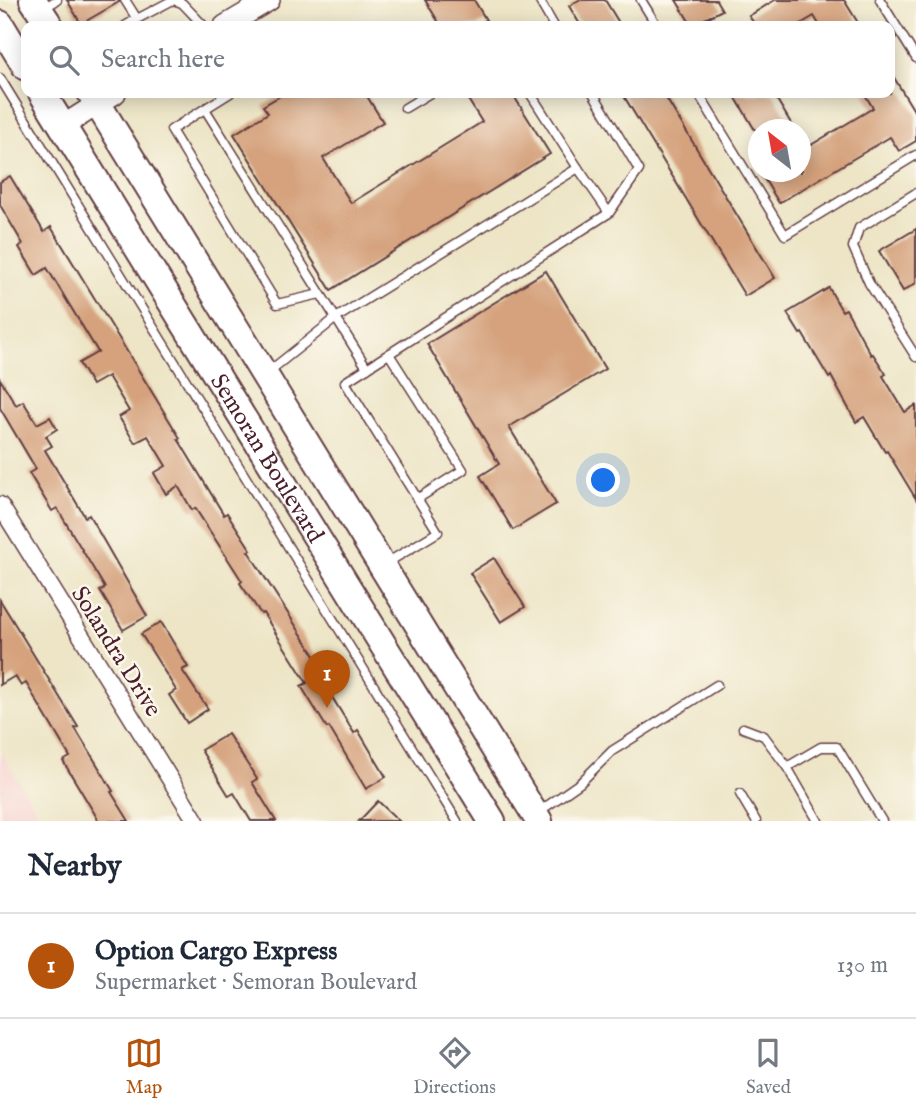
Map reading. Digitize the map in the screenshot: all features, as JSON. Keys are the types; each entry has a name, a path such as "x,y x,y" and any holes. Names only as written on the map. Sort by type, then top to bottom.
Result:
{"main road":[{"path":"0,24 21,59"},
{"name":"Semoran Boulevard","path":"45,98 492,821"},
{"name":"Semoran Boulevard","path":"102,98 264,375 382,566 532,819"}],"street":[{"path":"232,21 256,3"},
{"path":"62,125 98,98"},
{"name":"Solandra Drive","path":"0,505 196,821"}],"lane":[{"path":"125,0 137,19"},
{"path":"134,21 173,0 183,3 199,21"},
{"path":"539,0 551,21"},
{"path":"641,0 654,21"},
{"path":"880,0 893,21"},
{"path":"895,24 916,58"},
{"path":"0,78 457,821"},
{"path":"222,98 171,130 277,304 320,294"},
{"path":"405,108 422,98"},
{"path":"533,98 609,213"},
{"path":"382,566 438,532 345,382 609,213 639,170 596,98"},
{"path":"701,98 785,235 916,155"},
{"path":"205,109 367,368"},
{"path":"264,375 335,318 578,168"},
{"path":"916,193 859,228 853,247 869,283 916,357"},
{"path":"388,354 463,470 417,499"},
{"path":"532,819 580,783 612,751 718,685"},
{"path":"743,728 764,736 787,767 818,821"},
{"path":"787,767 821,747 837,747 882,821"},
{"path":"740,794 756,821"}],"shaded area":[{"path":"0,751 43,821 0,821"}],"building":[{"path":"67,0 119,0 86,21 79,21"},
{"path":"425,0 474,0 486,20 484,21 438,21"},
{"path":"579,0 605,0 618,21 578,21 569,6"},
{"path":"676,0 716,0 722,10 701,21 689,21"},
{"path":"775,0 844,0 857,21 817,21 814,16 806,21 752,21 749,16"},
{"path":"895,79 916,114 916,141 899,151 890,137 779,203 766,182 811,182 811,145 873,108 867,98 895,98"},
{"path":"277,98 368,98 383,122 323,158 351,203 482,122 467,98 515,98 550,154 331,290 234,134 268,113 263,106"},
{"path":"625,98 666,98 775,278 745,296"},
{"path":"736,98 776,98 788,119 748,119"},
{"path":"10,176 44,232 51,227 224,515 227,513 251,550 248,551 319,662 313,666 354,733 358,730 386,777 366,789 301,686 307,683 263,613 261,614 240,583 242,581 195,508 192,510 178,486 166,494 154,473 166,466 148,436 135,443 119,417 129,411 108,376 92,385 79,363 98,352 47,268 36,275 19,247 23,244 0,205 0,182"},
{"path":"916,229 916,283 903,291 879,251"},
{"path":"546,271 605,369 509,427 556,504 513,530 480,476 499,464 427,344"},
{"path":"829,288 842,311 846,309 871,355 873,354 886,374 883,376 905,412 916,405 916,499 864,417 856,422 831,376 829,378 787,313"},
{"path":"0,379 16,405 23,401 37,424 50,417 57,429 46,436 52,446 45,450 85,517 89,515 147,616 123,630 100,591 105,588 57,508 52,511 29,473 36,469 0,408"},
{"path":"494,558 525,607 501,622 470,573"},
{"path":"0,600 78,727 75,728 129,821 99,821 63,761 70,757 26,683 21,686 15,676 0,685"},
{"path":"161,622 188,667 182,670 208,709 187,723 169,695 176,690 141,634"},
{"path":"228,734 257,779 252,782 276,821 251,821 234,793 229,796 201,750"},
{"path":"378,801 399,821 359,821"}],"place":[{"name":"Option Cargo Express","path":"327,708"}]}
